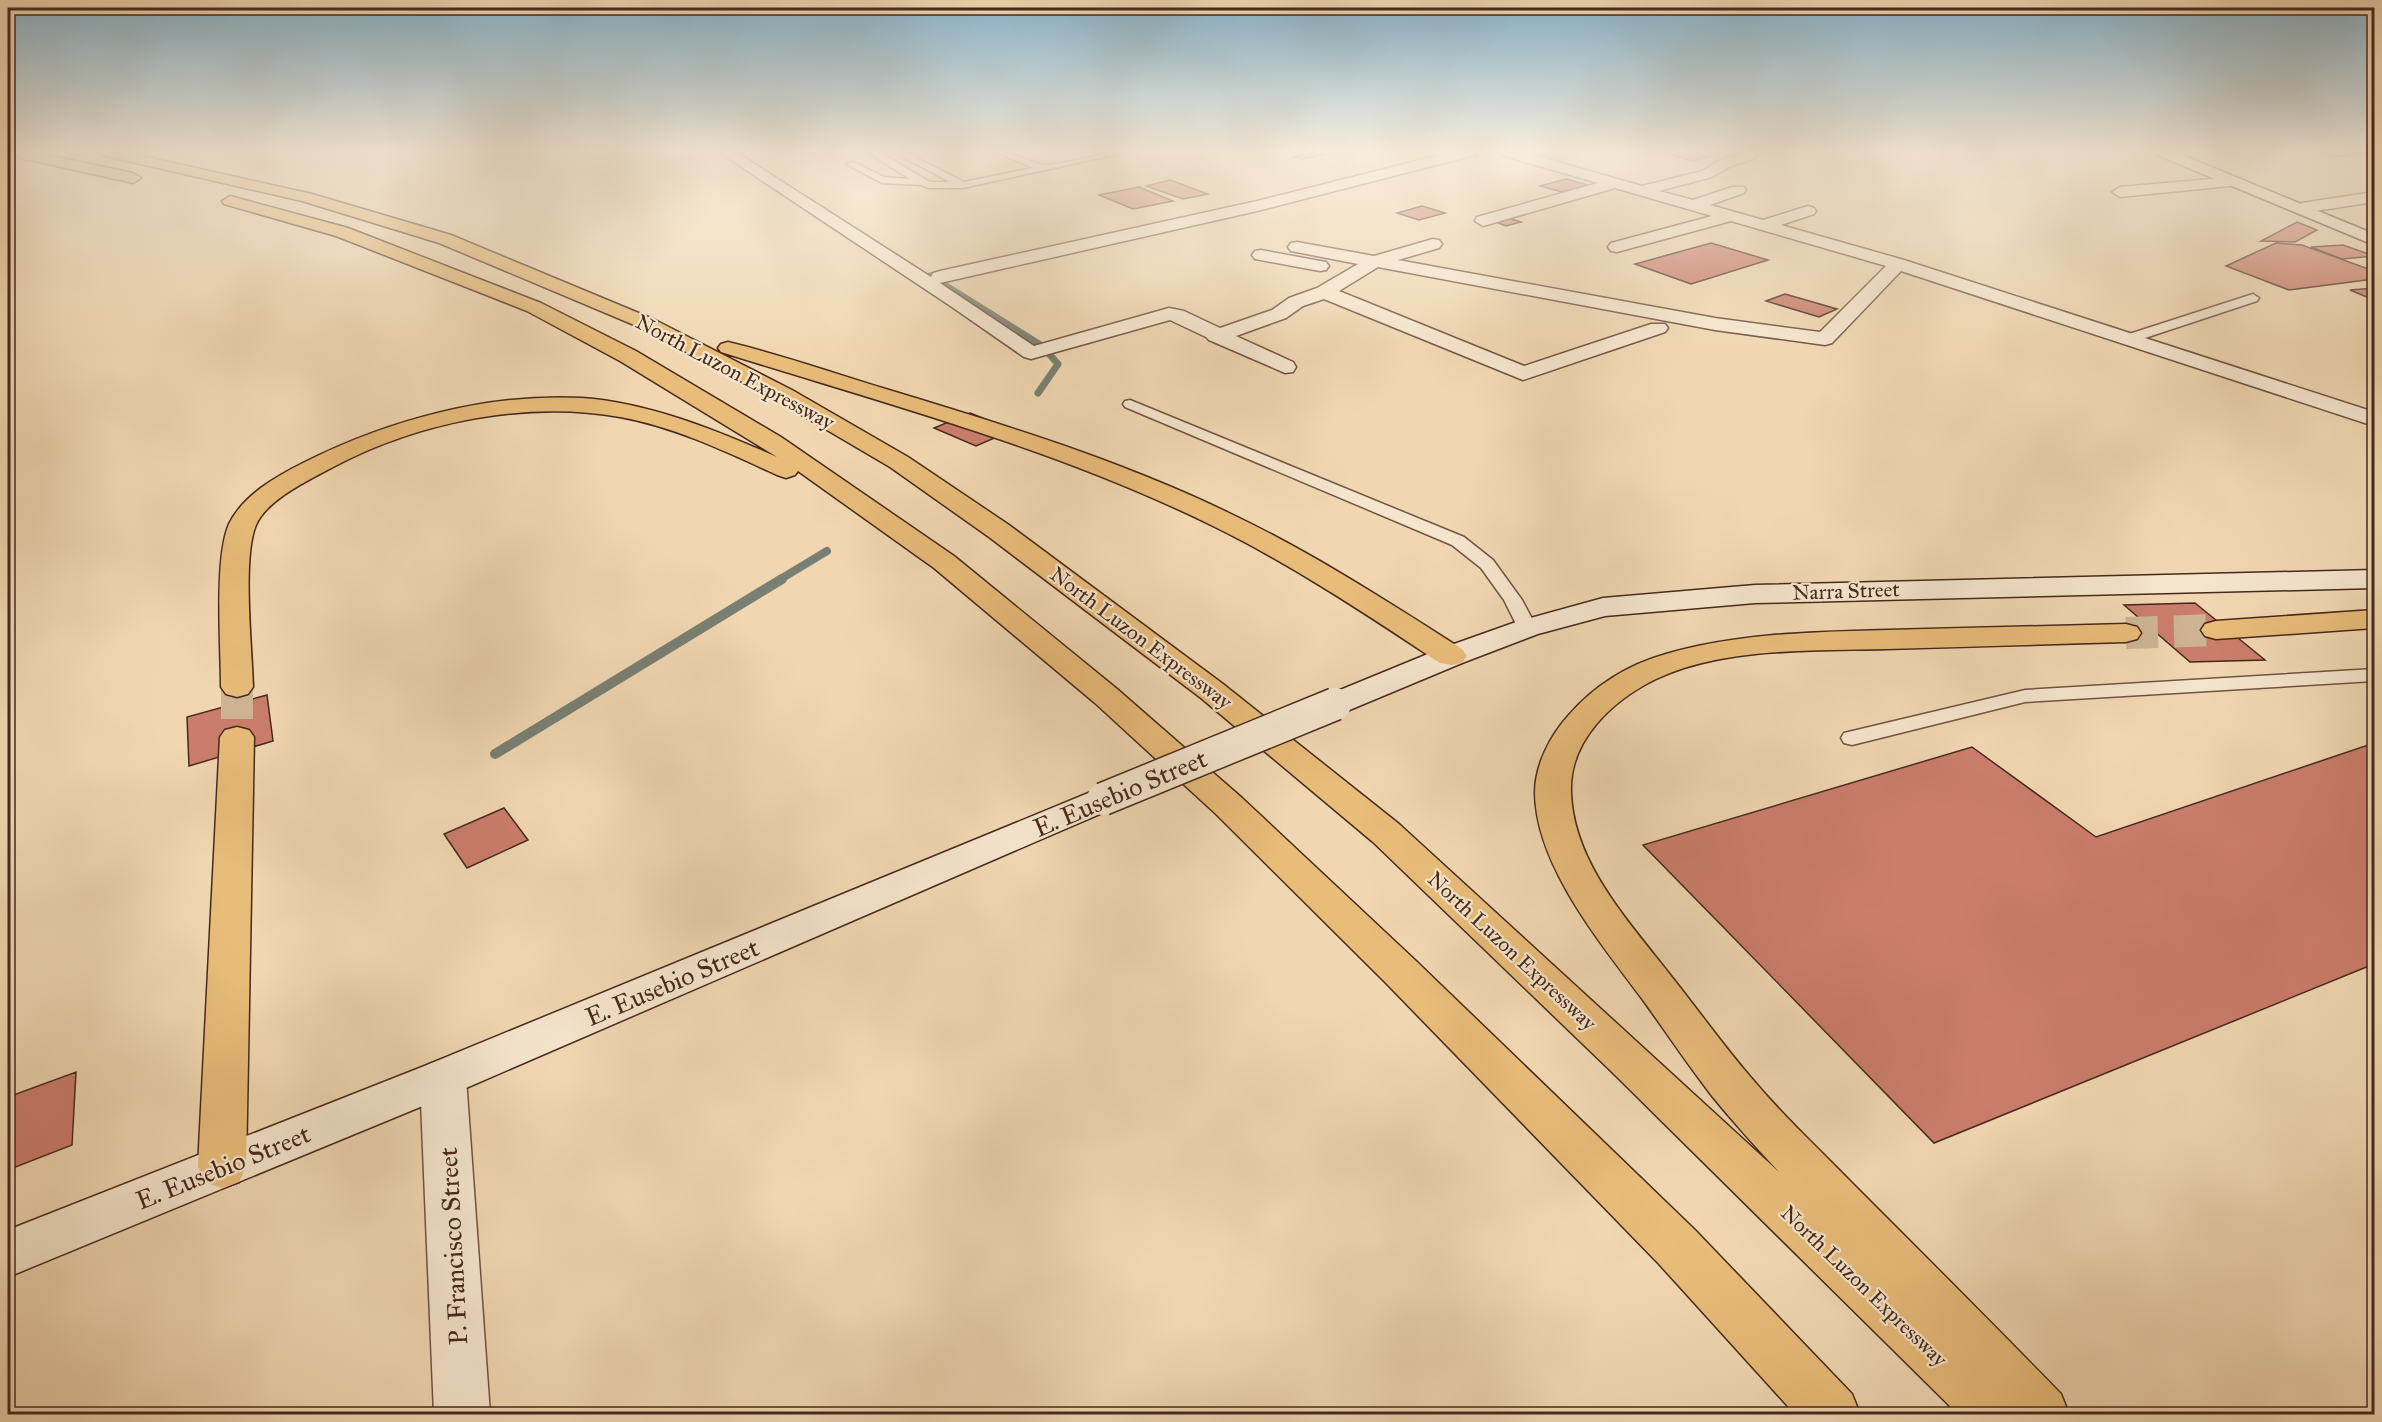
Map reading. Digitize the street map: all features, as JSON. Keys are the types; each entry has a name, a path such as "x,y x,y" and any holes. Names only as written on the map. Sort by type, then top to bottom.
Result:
{"highway":[{"name":"North Luzon Expressway","path":"291,218 342,232 534,307 704,400 772,442 944,562 1106,696 1229,806 1401,972 1677,1246 1832,1414"},
{"name":"North Luzon Expressway","path":"381,218 498,260 646,323 784,394 899,462 999,531 1212,691 1386,833 1627,1058 1996,1414"},
{"path":"646,323 977,425 1156,491 1221,519 1284,552 1352,591 1451,656"},
{"path":"237,687 235,560 237,541 245,521 276,490 302,474 337,456 406,430 437,421 502,409 561,405 619,409 676,426 741,450 859,502"},
{"path":"2216,630 2374,619"},
{"path":"2041,1414 1748,1107 1628,950 1590,893 1568,851 1556,820 1553,793 1557,764 1568,739 1584,716 1601,698 1626,681 1654,668 1690,657 1755,645 1801,642 2126,633"},
{"path":"222,1167 237,737"}],"street":[{"path":"828,218 1031,353 1169,314 1177,315 1216,336 1285,367"},
{"path":"940,277 1202,218"},
{"path":"1482,221 1491,218"},
{"path":"1617,248 1724,218"},
{"path":"1741,218 1898,264 2374,419"},
{"path":"1766,225 1786,218"},
{"path":"2325,218 2374,240"},
{"path":"1216,336 1266,321 1296,302 1324,292 1358,274 1376,261 1433,244"},
{"path":"1297,246 1715,324 1826,339 1898,264"},
{"path":"1262,255 1658,328 1715,324"},
{"path":"1324,292 1523,373 1658,328"},
{"name":"Narra Street","path":"1335,704 1451,656 1527,628 1603,607 1755,594 2374,579"},
{"name":"E. Eusebio Street","path":"8,1254 443,1078 1103,799 1335,704"},
{"name":"P. Francisco Street","path":"443,1078 462,1414"}],"lane":[{"path":"2128,339 2253,298"},
{"path":"1130,404 1458,541 1487,564 1513,600 1527,628"},
{"path":"1852,738 2025,696 2374,675"}],"building":[{"path":"1509,218 1521,222 1506,226 1493,221"},
{"path":"2297,222 2317,230 2295,242 2261,241"},
{"path":"1711,243 1768,260 1691,284 1635,264"},
{"path":"2276,243 2302,245 2374,271 2374,279 2289,290 2226,266"},
{"path":"2343,245 2374,256 2342,259 2311,247"},
{"path":"2374,288 2374,300 2350,290"},
{"path":"1785,294 1837,309 1819,317 1766,301"},
{"path":"970,413 1013,430 976,446 934,428"},
{"path":"2195,603 2265,660 2190,662 2124,605"},
{"path":"267,695 273,741 189,766 187,717"},
{"path":"2374,743 2374,964 1934,1143 1643,845 1972,747 2096,837"},
{"path":"504,808 528,840 467,868 444,834"},
{"path":"76,1072 72,1145 8,1170 8,1097"}],"waterway":[{"path":"930,276 1042,346 1058,364 1038,393"},
{"path":"779,580 827,551"},
{"path":"495,754 782,579"}],"tunnel":[{"path":"2126,633 2216,630"},
{"path":"237,687 237,737"}]}
